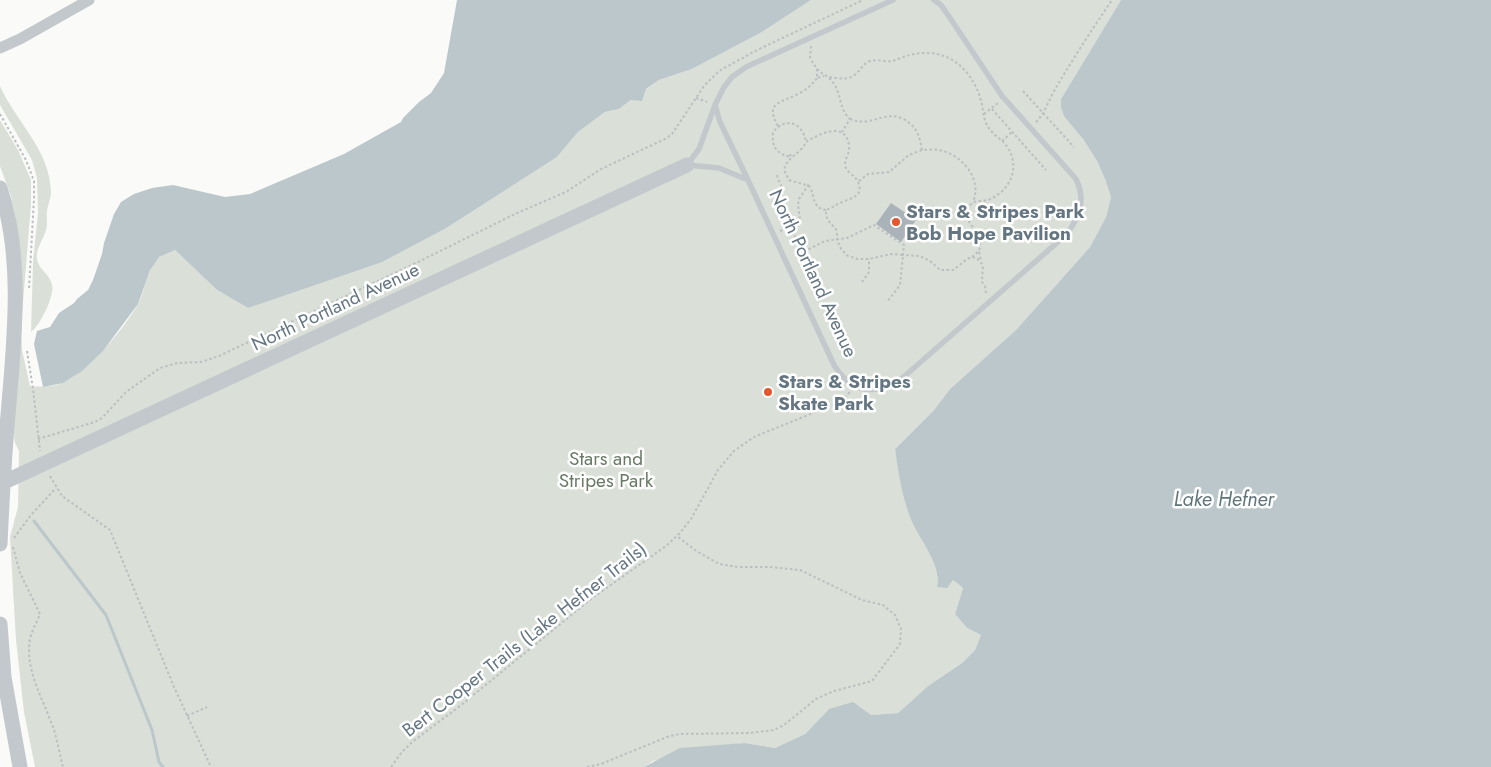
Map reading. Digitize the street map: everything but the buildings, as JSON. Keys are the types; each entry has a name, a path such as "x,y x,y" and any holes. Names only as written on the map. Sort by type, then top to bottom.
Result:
{"street":[{"path":"0,48 20,39 89,0"},
{"name":"North Portland Avenue","path":"2,484 687,165"},
{"path":"0,188 14,250 13,353 2,484 0,544"},
{"path":"0,624 4,677 20,767"}],"lane":[{"path":"687,165 699,149 715,106 724,88 732,78 746,67 893,0"},
{"name":"North Portland Avenue","path":"715,106 720,122 834,365 841,376 861,389 879,390 899,382 1067,234 1082,206 1080,188 1076,179 1004,99 979,64 948,14 934,0"},
{"name":"North Portland Avenue","path":"687,165 719,168 748,180"}],"path":[{"path":"38,439 96,422 126,392 160,368 177,363 201,362 219,356 418,262 517,212 566,192 601,170 664,139 675,129 704,86 719,70 863,0"},
{"path":"1042,117 1046,103 1112,0"},
{"path":"812,38 810,58 817,69 829,78 849,78 855,75 869,61 892,61 922,53 939,54 957,63 968,73 980,96 989,129 1009,149 1013,160 1013,176 1004,190 987,200 973,202"},
{"path":"817,69 817,78"},
{"path":"778,126 772,111 775,105 806,90 817,78 824,76"},
{"path":"829,78 837,86 843,110 850,119 861,122 888,116 902,118 914,127 920,138 922,150"},
{"path":"1023,91 1074,147"},
{"path":"696,98 715,106"},
{"path":"984,114 1004,99"},
{"path":"992,109 1046,170"},
{"path":"841,132 850,119"},
{"path":"790,156 783,170 789,180 808,185 813,193 814,203 821,209 826,210 857,196 859,191 858,182 845,164 849,145 841,132 830,130 806,142 796,155 790,156 780,154 774,146 773,132 778,126 785,123 796,125 804,133 806,142"},
{"path":"1002,141 1012,132"},
{"path":"858,182 868,174 889,172 909,155 922,150 938,150 949,153 958,159 970,173 976,189 973,202 966,210 966,216 980,236 979,251 984,271 982,282 985,286 988,304"},
{"path":"777,175 784,191 778,199 812,273"},
{"path":"774,234 790,226 800,218 800,199 808,185"},
{"path":"976,195 979,200 982,200"},
{"path":"826,210 827,220 837,231 837,240 841,249 848,256 858,260 883,255 903,255 925,258 940,270 946,271 953,270 979,251"},
{"path":"803,252 825,241 848,238 874,225 904,245 900,285 886,302"},
{"path":"971,257 981,261"},
{"path":"862,282 869,272 869,259"},
{"name":"Bert Cooper Trails (Lake Hefner Trails)","path":"391,767 412,742 460,706 591,599 666,546 677,536 691,519 718,470 734,451 754,437 840,402 854,386"},
{"path":"63,767 52,723 35,682 30,664 30,640 40,614 20,573 12,545 17,531 56,488 68,502 110,530 187,716 211,767"},
{"path":"587,767 601,764 667,737 679,734 749,733 774,730 784,725 816,699 834,691 872,681 900,644 901,629 895,615 884,605 862,600 800,570 719,564 695,550 677,536"},
{"path":"187,716 207,707"}],"green space":[{"name":"Stars and Stripes Park","path":"811,0 1121,0 1061,99 1074,127 1097,161 1105,179 1111,197 1106,217 1090,247 1016,330 950,389 934,410 895,449 907,507 936,569 937,587 953,580 963,588 955,614 967,628 981,635 975,650 962,663 928,686 898,713 871,715 829,709 805,734 775,748 745,743 718,746 653,761 644,767 35,767 24,712 16,640 10,537 18,507 19,451 14,438 16,219 11,196 0,166 0,120 18,150 31,180 31,204 21,327 22,350 30,386 52,386 64,382 85,368 115,336 138,304 153,265 164,254 175,250 217,290 248,308 304,288 448,227 557,157 578,132 605,112 619,109 659,80 692,69 762,32"},
{"path":"0,86 39,149 49,177 51,192 47,211 47,227 37,255 39,266 51,281 52,290 46,310 35,329 31,332 33,262 38,213 37,178 32,160 0,105"}],"water":[{"path":"457,0 811,0 762,32 692,69 659,80 646,89 642,101 631,100 619,109 605,112 578,132 557,157 448,227 382,262 248,308 217,290 175,250 159,257 150,270 138,304 103,351 82,371 63,383 43,387 34,344 37,331 50,327 59,313 88,290 102,254 114,214 121,202 134,194 152,188 173,185 225,197 250,194 344,154 401,122 419,102 431,93 444,73"},
{"name":"Lake Hefner","path":"1121,0 1491,0 1491,767 644,767 680,748 745,743 775,748 805,734 829,709 853,702 871,715 898,713 928,686 962,663 975,650 981,635 967,628 955,614 963,588 953,580 947,588 937,587 938,578 933,560 907,509 895,449 934,410 950,389 1016,330 1090,247 1106,217 1111,197 1105,179 1097,161 1083,139 1064,116 1061,99"}],"waterway":[{"path":"34,521 106,615 152,730 159,762 163,767"}],"place":[{"name":"Stars & Stripes Park Bob Hope Pavilion","path":"896,222"},
{"name":"Stars & Stripes Skate Park","path":"768,392"}]}
